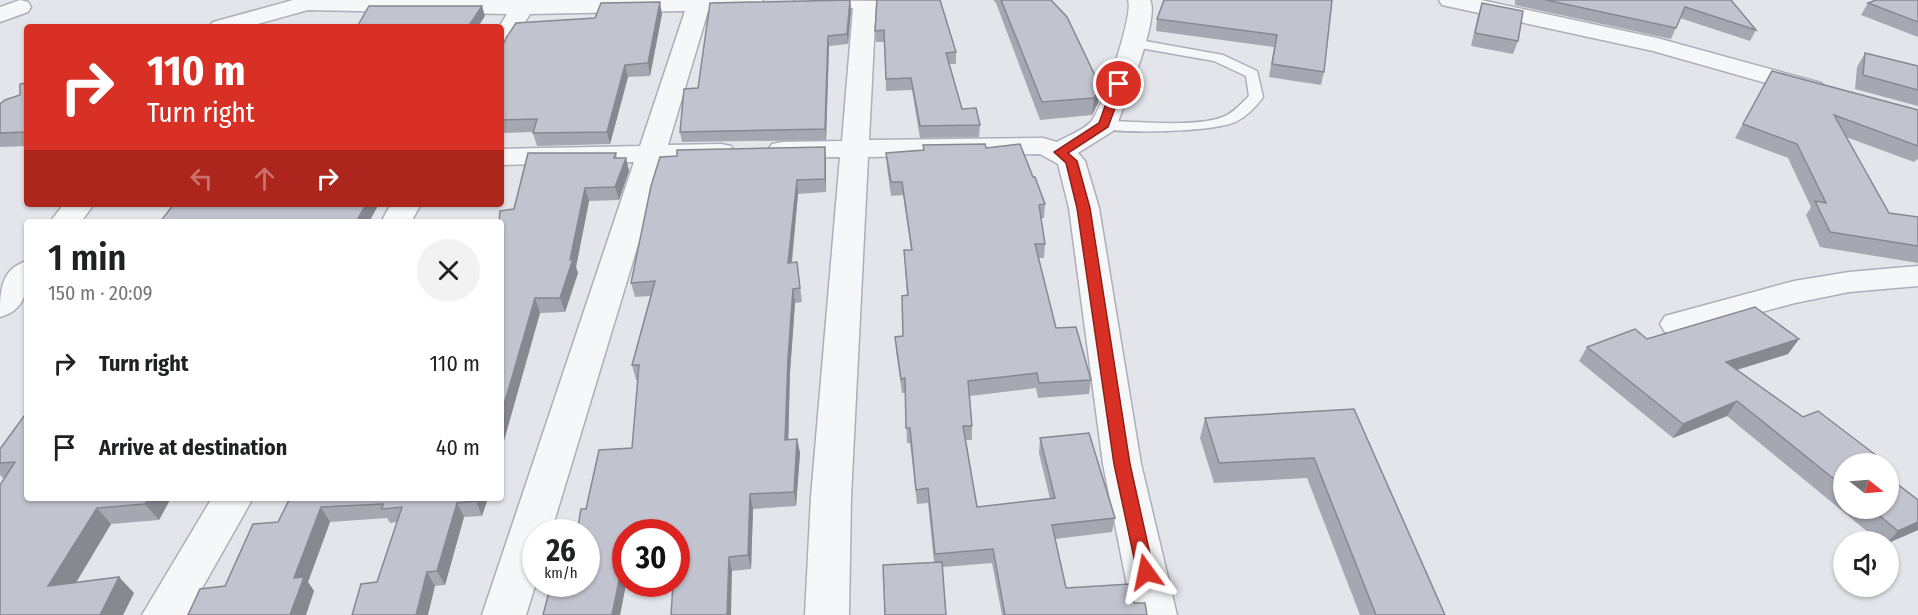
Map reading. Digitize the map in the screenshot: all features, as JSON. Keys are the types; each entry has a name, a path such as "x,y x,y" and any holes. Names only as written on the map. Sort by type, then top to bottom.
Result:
{"street":[{"path":"1060,152 1104,125 1134,43 1142,6 1139,0"},
{"path":"1450,0 1480,3 1657,45 1839,95"},
{"path":"232,24 312,2 522,7 865,1 831,497 827,615"},
{"path":"266,24 312,2"},
{"path":"504,615 699,4"},
{"path":"504,39 522,7"},
{"path":"504,157 855,148 1043,146 1060,152 1071,161 1084,208 1122,464 1155,615"},
{"path":"67,219 77,207"},
{"path":"0,306 24,275"},
{"path":"1677,324 1794,292 1849,282 1918,276"},
{"path":"164,615 231,501"}],"lane":[{"path":"1104,125 1223,122 1243,112 1256,97 1252,74 1218,58 1134,43"}],"building":[{"path":"850,0 847,34 828,36 825,129 680,132 684,89 698,88 710,3"},
{"path":"877,0 940,0 956,52 946,53 962,109 976,108 980,125 920,126 911,78 886,79 884,30 875,31"},
{"path":"1001,0 1051,0 1067,17 1100,86 1094,98 1042,102"},
{"path":"1164,0 1332,0 1324,72 1272,64 1277,35 1157,19"},
{"path":"1546,0 1731,0 1756,30 1685,7 1676,28"},
{"path":"1876,0 1918,0 1918,22 1868,3"},
{"path":"660,2 648,63 625,65 607,132 533,133 537,119 504,120 504,42 516,23 595,18 601,3"},
{"path":"1482,3 1523,11 1518,41 1475,33"},
{"path":"369,6 482,6 470,24 359,24"},
{"path":"1865,53 1918,66 1918,90 1863,75"},
{"path":"1772,71 1918,110 1918,146 1834,115 1889,213 1918,217 1918,246 1830,232 1815,201 1826,203 1797,144 1743,124"},
{"path":"24,83 24,132 0,133 0,104 20,95 20,84"},
{"path":"985,144 986,148 1020,144 1033,177 1035,177 1045,204 1039,205 1045,244 1035,244 1056,328 1076,327 1091,380 1039,383 1037,373 968,381 972,426 963,426 977,507 1055,498 1040,438 1089,433 1115,518 1052,525 1066,588 1130,584 1134,603 1145,603 1147,615 1005,615 993,549 935,554 928,488 916,490 910,428 906,428 905,378 901,379 895,337 903,336 902,296 908,295 904,250 912,250 902,182 891,182 886,153 924,150 923,145"},
{"path":"825,147 825,179 797,180 788,263 797,262 800,288 793,289 785,440 797,439 794,492 750,494 748,555 729,557 727,615 671,615 672,597 690,597 690,519 612,519 612,597 616,597 612,615 543,615 548,597 600,597 600,519 579,519 581,509 586,509 599,450 632,448 639,365 632,365 655,281 631,283 651,186 660,157 677,156 677,150"},
{"path":"528,153 616,153 614,158 626,158 615,187 585,188 570,260 573,259 560,298 535,298 504,405 504,219 499,219 500,211 514,209"},
{"path":"172,207 364,207 358,219 162,219"},
{"path":"1755,307 1799,339 1726,362 1803,417 1818,411 1873,453 1833,453 1833,478 1737,401 1683,424 1587,347 1635,329 1647,339"},
{"path":"1354,409 1445,615 1376,615 1314,458 1219,463 1205,418"},
{"path":"24,416 24,501 147,501 145,504 97,508 48,586 119,577 100,615 0,615 0,485 15,462 0,463 0,449"},
{"path":"1899,485 1918,500 1918,522 1898,531 1883,519 1899,519"},
{"path":"288,501 476,501 457,503 437,571 427,572 416,615 352,615 361,584 377,582 402,507 382,509 383,504 321,507 294,578 304,577 290,615 188,615 200,589 225,586 253,524 278,522"},
{"path":"942,562 946,615 885,615 883,565"}],"route":[{"path":"1119,84 1104,125 1060,152 1071,161 1084,208 1122,464 1146,572"}]}
